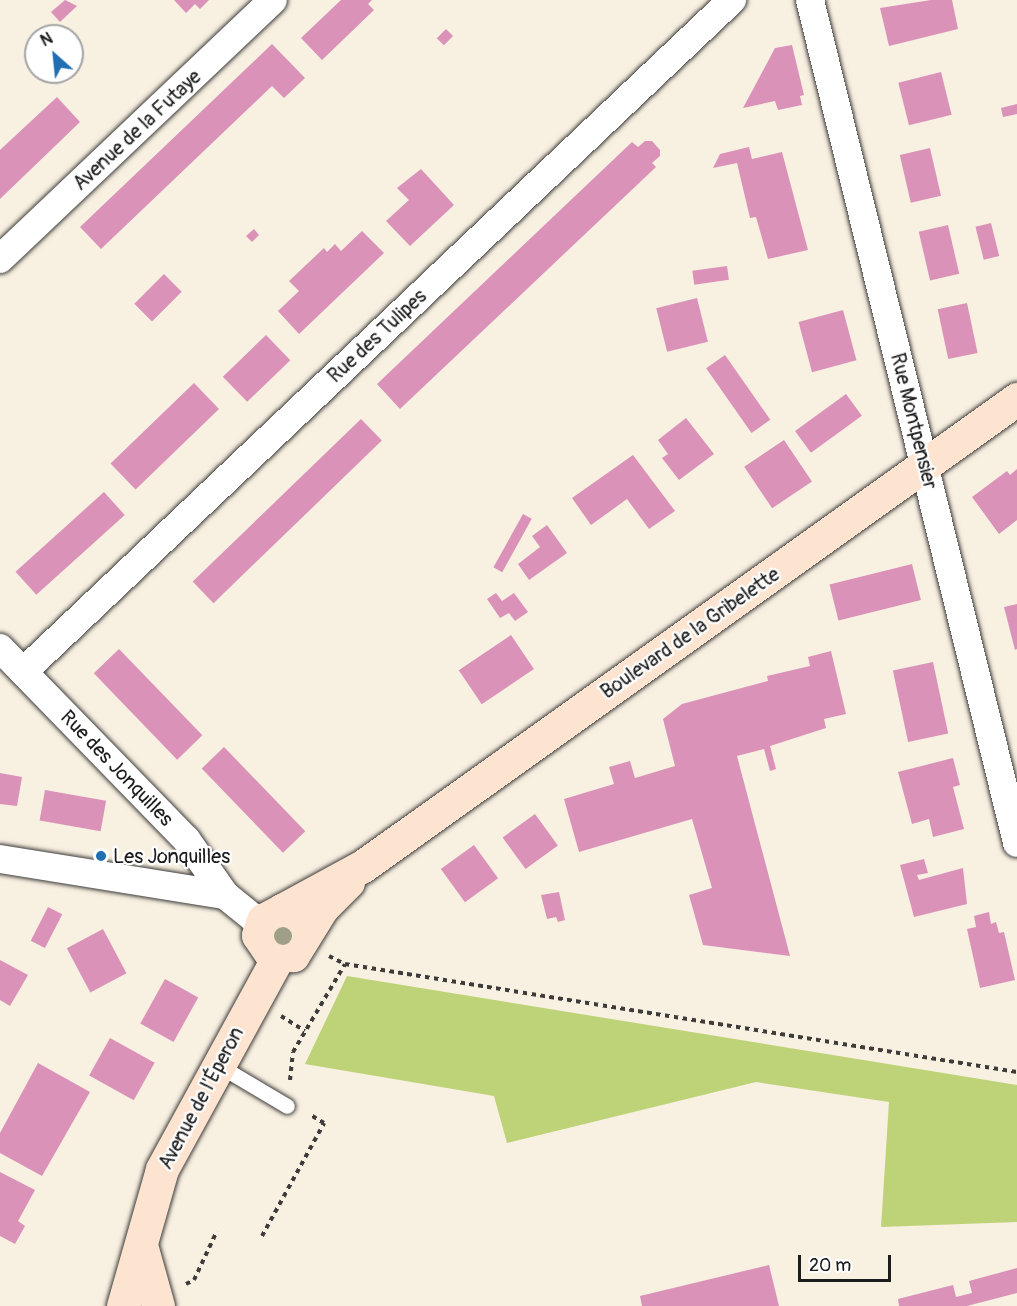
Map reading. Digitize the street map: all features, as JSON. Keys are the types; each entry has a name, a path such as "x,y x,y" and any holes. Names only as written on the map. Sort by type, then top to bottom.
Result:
{"main road":[{"name":"Boulevard de la Gribelette","path":"272,915 363,866 1017,399"},
{"name":"Boulevard de la Gribelette","path":"296,944 363,866"},
{"path":"272,915 298,916 296,944 260,943 272,915"},
{"name":"Avenue de l'Éperon","path":"123,1306 162,1170 218,1065 296,944"},
{"path":"141,1245 157,1303"}],"street":[{"name":"Avenue de la Futaye","path":"0,259 273,0"},
{"name":"Rue des Tulipes","path":"23,672 732,0"},
{"name":"Rue Montpensier","path":"810,0 1017,843"},
{"name":"Rue des Jonquilles","path":"0,648 186,839 225,895"},
{"path":"0,859 225,895 253,918 272,915"}],"lane":[{"path":"218,1065 287,1106"}],"path":[{"path":"296,944 345,964 1017,1072"},
{"path":"262,1236 324,1123 301,1109 287,1106 293,1052 345,964"},
{"path":"157,1303 194,1280 217,1231"}],"green space":[{"path":"347,976 1017,1085 1017,1222 881,1227 889,1102 756,1082 507,1143 494,1096 305,1064"}],"building":[{"path":"65,0 77,6 60,22 51,12"},
{"path":"174,0 209,0 200,9 195,4 186,13"},
{"path":"341,0 372,0 368,4 374,10 322,60 301,38"},
{"path":"931,0 952,0 958,29 889,46 880,8"},
{"path":"446,29 453,36 444,45 437,38"},
{"path":"272,44 305,78 284,98 272,86 101,249 80,227"},
{"path":"792,45 804,95 800,96 802,105 778,110 775,101 743,108 775,48"},
{"path":"941,72 952,115 909,125 898,83"},
{"path":"57,97 80,122 0,199 0,150"},
{"path":"1017,104 1017,114 1003,117 1001,108"},
{"path":"645,141 652,141 660,150 660,156 652,163 656,167 400,409 377,384 632,142 638,147"},
{"path":"749,147 752,159 782,152 808,250 768,259 756,217 750,218 737,163 713,168 720,154"},
{"path":"930,148 941,196 911,203 900,155"},
{"path":"421,169 454,205 410,246 386,221 409,200 397,188"},
{"path":"991,223 999,256 984,260 975,227"},
{"path":"948,225 959,274 930,280 919,232"},
{"path":"254,229 259,235 252,242 246,236"},
{"path":"362,231 384,253 299,334 278,311 299,291 289,281 324,248 327,252 335,244 341,251"},
{"path":"727,266 729,280 694,285 692,271"},
{"path":"164,274 182,292 152,321 134,304"},
{"path":"697,298 708,342 667,352 656,308"},
{"path":"967,303 978,353 948,359 938,309"},
{"path":"843,310 856,360 812,372 799,322"},
{"path":"266,335 290,360 247,402 223,377"},
{"path":"725,355 770,420 751,433 706,368"},
{"path":"194,383 219,409 136,489 111,464"},
{"path":"846,394 862,416 811,453 795,431"},
{"path":"686,418 714,454 679,480 662,458 668,454 658,440"},
{"path":"361,419 382,441 214,603 193,582"},
{"path":"784,440 812,481 772,508 744,467"},
{"path":"633,455 675,511 649,529 627,499 591,525 572,498"},
{"path":"1017,469 1017,520 999,534 972,497 1007,471 1010,475"},
{"path":"104,492 125,515 36,595 16,572"},
{"path":"523,514 532,519 502,572 493,567"},
{"path":"547,525 567,553 529,580 518,564 540,547 532,536"},
{"path":"912,564 921,600 838,620 830,585"},
{"path":"496,593 502,601 514,593 528,612 515,621 509,613 500,618 487,599"},
{"path":"1017,604 1017,649 1015,650 1004,607"},
{"path":"511,635 534,669 482,704 459,670"},
{"path":"119,649 202,735 177,760 94,673"},
{"path":"831,651 846,714 824,719 826,728 770,746 776,769 770,771 764,749 737,756 790,956 703,945 689,895 712,888 692,819 579,852 564,799 614,784 609,767 630,761 635,778 675,766 663,719 682,704 768,681 767,676 810,666 808,657"},
{"path":"933,662 948,733 908,742 893,671"},
{"path":"224,747 305,831 283,853 202,769"},
{"path":"953,758 960,785 953,787 964,829 933,837 929,819 912,824 898,772"},
{"path":"0,773 22,777 17,806 0,804"},
{"path":"45,790 106,801 101,831 40,821"},
{"path":"535,814 558,846 526,869 503,838"},
{"path":"474,845 498,878 465,902 441,869"},
{"path":"924,859 928,873 917,875 919,880 963,868 967,904 914,917 900,865"},
{"path":"559,892 565,920 558,922 556,917 547,919 541,895"},
{"path":"48,907 62,914 45,948 31,941"},
{"path":"989,912 991,924 996,922 999,933 1004,932 1015,980 980,988 967,929 976,927 974,916"},
{"path":"103,929 126,973 90,992 67,948"},
{"path":"0,960 28,975 10,1006 0,1000"},
{"path":"165,979 198,997 174,1042 140,1024"},
{"path":"110,1038 155,1063 134,1100 89,1076"},
{"path":"38,1063 90,1092 42,1176 0,1153 0,1133"},
{"path":"0,1172 35,1190 18,1221 25,1226 15,1244 0,1236"},
{"path":"769,1265 779,1306 642,1306 640,1296"},
{"path":"1017,1268 1017,1293 967,1306 899,1306 898,1299 953,1285 956,1297 972,1293 969,1281"}],"place":[{"name":"Les Jonquilles","path":"101,856"}]}
